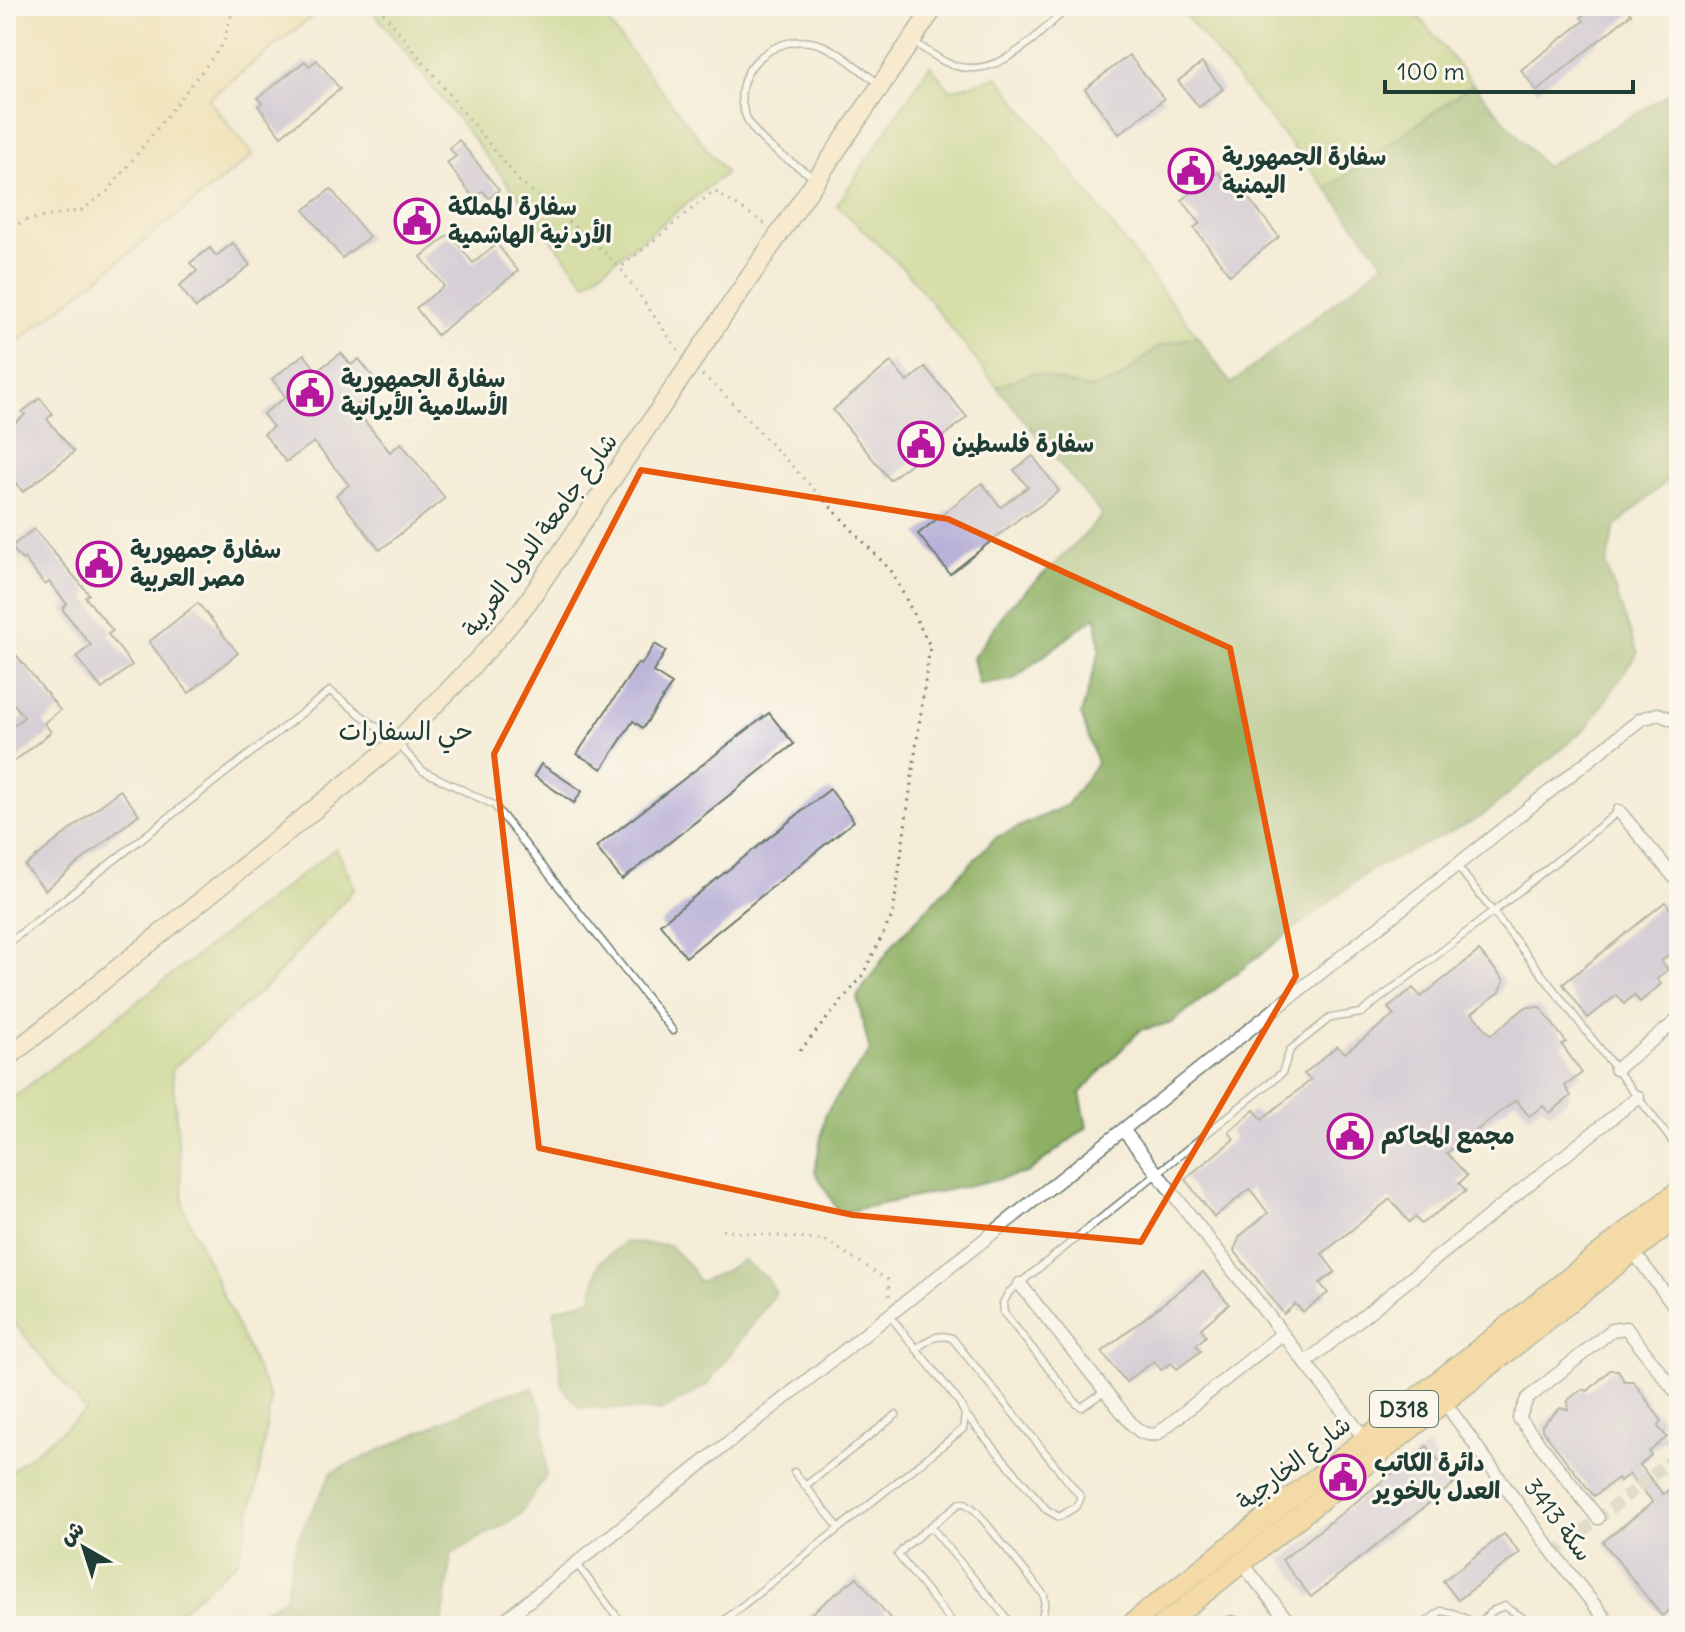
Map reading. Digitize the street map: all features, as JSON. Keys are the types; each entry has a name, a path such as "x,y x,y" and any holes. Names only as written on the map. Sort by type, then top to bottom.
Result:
{"main road":[{"path":"1567,1279 1590,1272 1623,1249 1632,1250 1638,1236 1678,1200"},
{"name":"شارع الخارجية","path":"1144,1623 1242,1563 1371,1447 1384,1425 1567,1279 1678,1200"},
{"name":"شارع الخارجية","path":"1144,1623 1168,1595 1303,1489 1443,1400 1632,1250"},
{"path":"1384,1425 1401,1421 1430,1401 1443,1400 1446,1388 1477,1359 1485,1345"},
{"path":"1168,1595 1191,1591 1227,1566 1242,1563 1248,1548 1294,1509 1303,1489"}],"street":[{"name":"شارع جامعة الدول العربية","path":"6,1059 328,801 396,742 461,679 527,603 935,6"},
{"path":"497,1626 1641,719 1658,714 1679,722"},
{"path":"1619,811 1679,883"},
{"path":"1616,1069 1679,1019"},
{"path":"1305,1363 1638,1097"},
{"path":"1124,1131 1371,1447"},
{"path":"1632,1250 1679,1312"},
{"path":"1020,1284 1138,1431 1148,1435 1157,1434 1282,1334"},
{"path":"1598,1518 1519,1418 1527,1399 1612,1330 1621,1327 1626,1328 1679,1396"},
{"name":"سكة 3413","path":"1443,1400 1554,1554 1611,1626"},
{"path":"1242,1563 1292,1626"}],"lane":[{"path":"911,40 949,64 970,69 1006,61 1070,6"},
{"path":"817,179 774,149 755,130 744,111 742,90 748,73 769,50 782,43 800,41 816,43 829,50 881,85"},
{"path":"6,945 330,691 396,742 423,771 494,805 673,1031"},
{"path":"1105,1391 1088,1405 1082,1407 1077,1404 1004,1313 1003,1303 1009,1292 1282,1073 1290,1050 1330,1018 1361,1013 1619,811"},
{"path":"1458,867 1679,1150"},
{"path":"890,1316 965,1414 1047,1510 1059,1517 1077,1506 1081,1497 952,1338 931,1338 916,1349"},
{"path":"717,1626 963,1429 965,1414"},
{"path":"805,1486 896,1415"},
{"path":"794,1472 839,1528"},
{"path":"955,1626 898,1555 960,1503 971,1505 1044,1595 1042,1626"},
{"path":"931,1527 1013,1626"},
{"path":"576,1563 624,1626"},
{"path":"1421,1626 1441,1611 1453,1613 1477,1625 1494,1610 1505,1606 1535,1626 1564,1626"},
{"path":"1212,1626 1232,1619 1254,1626"}],"path":[{"path":"6,234 23,221 82,210 109,190 223,44 234,6"},
{"path":"378,6 519,181 620,268 689,365 721,391 892,572 930,646 893,914 861,978 798,1053"},
{"path":"620,268 714,191 780,233"},
{"path":"722,1230 826,1241 888,1280 890,1316"}],"highlighted area":[{"path":"641,470 948,519 1230,648 1296,976 1141,1242 853,1215 539,1148 494,754"}],"green space":[{"path":"369,6 595,6 726,173 586,283"},
{"path":"1178,6 1410,6 1473,84 1327,189"},
{"path":"930,65 950,90 998,77 1197,336 1158,347 1117,381 1088,389 1033,373 997,387 908,273 837,205"},
{"path":"1473,84 1545,167 1679,88 1679,470 1615,527 1606,566 1638,653 1588,726 1481,817 1371,870 1171,1023 1140,1030 1080,1093 1087,1127 1027,1173 839,1213 815,1171 825,1115 870,1052 857,997 894,943 995,838 1067,805 1097,763 1081,714 1100,650 1096,616 1012,680 979,685 973,658 1008,607 1078,542 1102,515 997,387 1033,373 1088,389 1117,381 1158,347 1197,336 1231,384 1384,263 1327,189"},
{"path":"336,848 355,888 271,982 172,1069 184,1210 271,1400 257,1485 238,1561 163,1626 6,1626 6,1475 86,1411 6,1313 6,1103"},
{"path":"625,1242 669,1245 688,1264 699,1282 742,1260 767,1278 776,1293 707,1385 661,1411 580,1407 562,1387 554,1310 592,1298 599,1263"},
{"path":"533,1388 543,1414 546,1476 519,1516 452,1554 442,1626 231,1626 284,1600 297,1539 332,1472 501,1395"}],"sand":[{"path":"6,6 325,6 208,99 253,155 6,351"}],"building":[{"path":"1595,6 1625,6 1631,14 1537,91 1521,70 1584,21 1581,17"},
{"path":"1129,55 1164,99 1119,134 1085,89"},
{"path":"317,60 340,89 281,136 258,106 262,103 258,98 305,61 309,66"},
{"path":"1202,63 1223,89 1199,107 1178,81"},
{"path":"459,140 499,190 489,198 483,191 474,198 447,163 456,156 449,148"},
{"path":"1200,171 1208,180 1218,172 1236,195 1242,190 1279,237 1230,275 1194,228 1200,223 1182,200 1193,191 1186,182"},
{"path":"331,189 369,237 342,258 304,210"},
{"path":"450,234 473,263 497,244 518,271 437,335 416,308 444,286 421,257"},
{"path":"233,243 250,265 196,308 179,286 197,271 190,263 210,248 216,256"},
{"path":"341,353 351,365 359,359 380,386 354,408 390,452 401,443 445,498 380,550 336,495 349,485 314,442 286,462 264,434 273,427 263,414 286,397 272,379 304,354 317,371"},
{"path":"891,362 907,382 925,367 967,417 890,480 833,410"},
{"path":"40,398 53,414 47,419 74,452 23,492 6,471 6,430"},
{"path":"1033,456 1059,491 950,574 918,534 982,483 1001,507 1028,487 1014,470"},
{"path":"34,529 89,594 85,597 113,631 108,634 132,665 102,689 76,657 91,645 62,609 67,604 49,582 45,585 11,547"},
{"path":"198,603 238,653 189,693 149,642"},
{"path":"6,642 60,710 44,723 51,732 6,768 6,732 24,717 6,694"},
{"path":"655,644 666,651 653,672 672,684 643,728 633,721 602,769 577,754 638,663 641,665"},
{"path":"769,713 794,744 622,880 596,847"},
{"path":"541,764 582,791 574,803 534,776"},
{"path":"830,789 854,821 686,957 660,924"},
{"path":"120,790 139,814 45,890 25,866"},
{"path":"1665,902 1679,920 1679,947 1661,961 1668,969 1657,979 1661,984 1640,1002 1634,995 1624,1004 1617,995 1588,1018 1563,984"},
{"name":"مجمع المحاكم","path":"1479,951 1504,980 1500,992 1472,1013 1491,1035 1526,1007 1540,1007 1566,1042 1562,1045 1582,1073 1565,1086 1571,1096 1550,1113 1543,1106 1529,1116 1516,1100 1447,1153 1467,1176 1459,1183 1466,1191 1421,1224 1415,1217 1409,1222 1390,1199 1322,1254 1335,1272 1320,1283 1328,1293 1303,1312 1295,1304 1284,1314 1234,1250 1240,1236 1268,1213 1250,1189 1214,1217 1185,1179 1234,1139 1229,1132 1254,1110 1262,1119 1311,1080 1304,1074 1337,1046 1345,1053 1394,1015 1388,1008 1413,988 1421,997"},
{"path":"1203,1272 1229,1304 1201,1328 1206,1336 1196,1345 1201,1351 1177,1369 1171,1363 1161,1370 1154,1361 1126,1382 1102,1352"},
{"path":"1610,1370 1618,1370 1624,1381 1633,1381 1661,1420 1658,1427 1667,1437 1649,1452 1651,1455 1640,1465 1663,1494 1679,1482 1679,1602 1662,1616 1603,1542 1653,1502 1629,1474 1620,1481 1618,1478 1594,1496 1542,1430 1542,1425 1560,1408 1568,1409 1568,1400 1582,1389 1588,1391"},
{"path":"1427,1446 1456,1482 1311,1597 1282,1560"},
{"path":"1504,1534 1520,1553 1458,1600 1443,1581"},
{"path":"857,1577 896,1626 795,1626"}],"tunnel":[{"path":"1554,1554 1679,1454"}],"place":[{"name":"سفارة الجمهورية اليمنية","path":"1191,171"},
{"name":"سفارة المملكة الأردنية الهاشمية","path":"417,221"},
{"name":"سفارة الجمهورية الأسلامية الأيرانية","path":"310,393"},
{"name":"سفارة فلسطين","path":"921,444"},
{"name":"سفارة جمهورية مصر العربية","path":"99,564"},
{"name":"مجمع المحاكم","path":"1350,1136"},
{"name":"دائرة الكاتب العدل بالخوير","path":"1343,1477"}],"district":[{"name":"حي السفارات","path":"406,731"}]}
